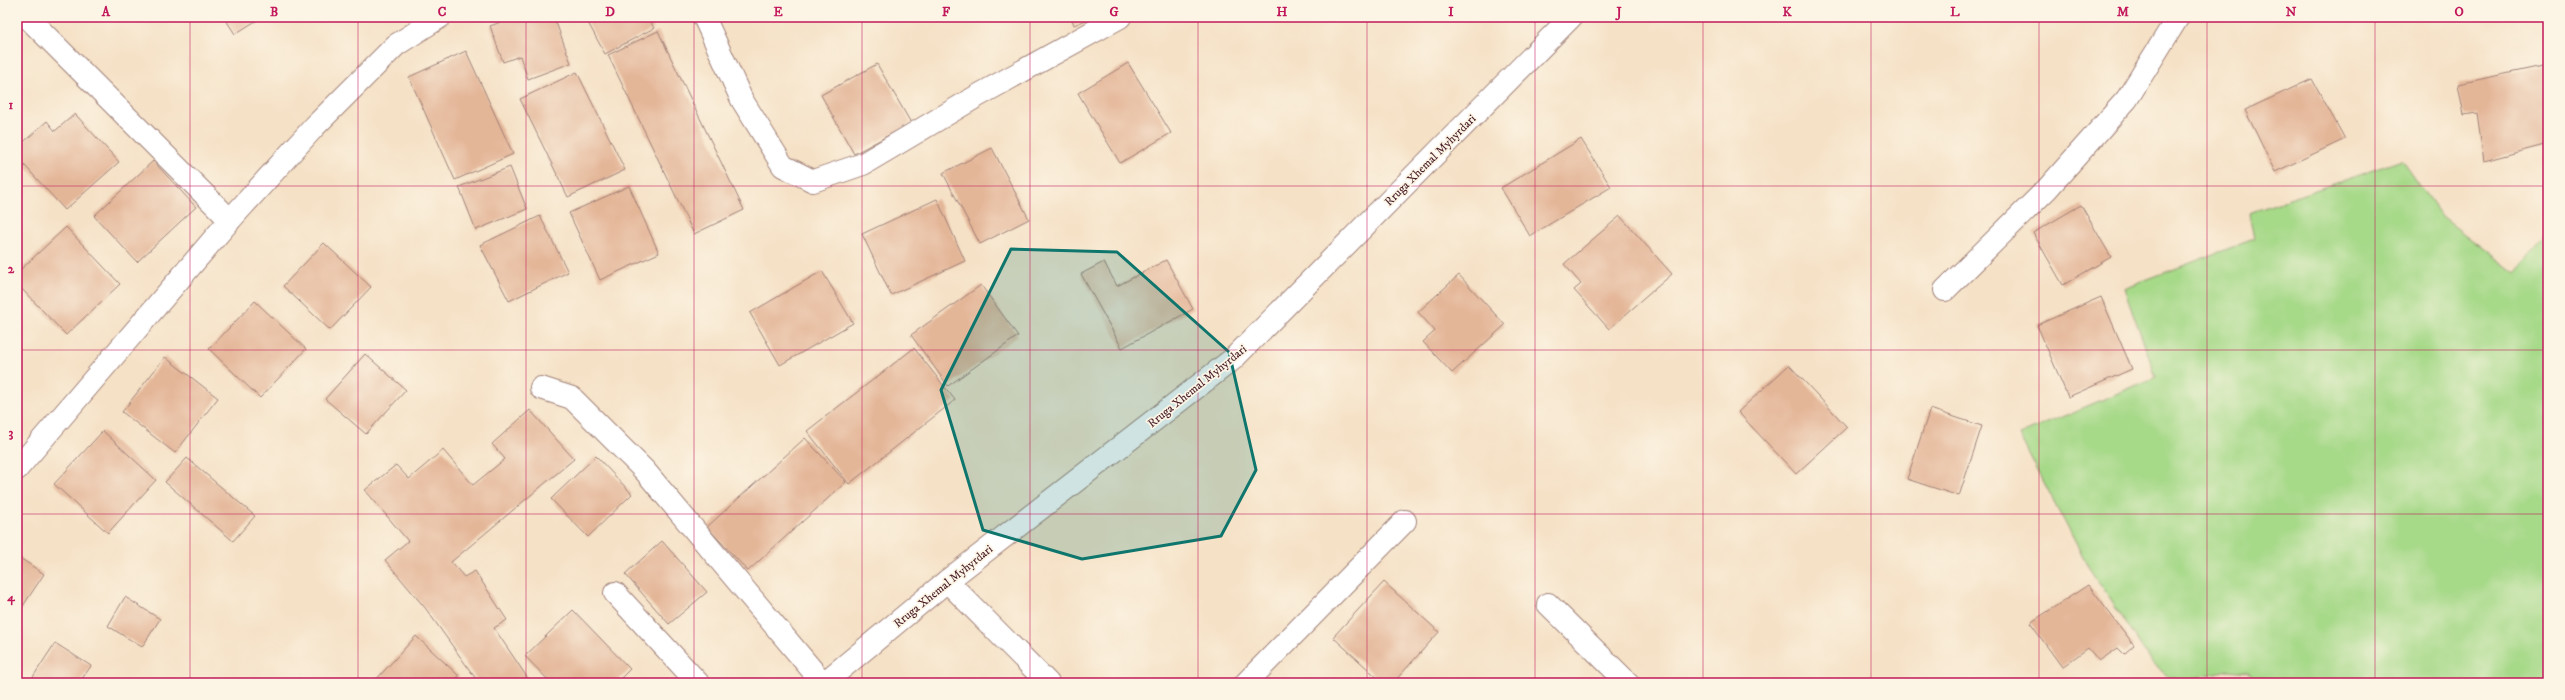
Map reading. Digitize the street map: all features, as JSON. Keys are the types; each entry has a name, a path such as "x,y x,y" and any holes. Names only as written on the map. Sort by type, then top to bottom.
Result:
{"street":[{"path":"27,17 230,220"},
{"path":"17,469 230,220 315,126 396,45 440,17"},
{"path":"704,17 742,100 783,166 813,181 863,164 979,95 1120,17"},
{"name":"Rruga Xhemal Myhyrdari","path":"823,683 947,581 1234,359 1571,17"},
{"path":"1945,290 2047,189 2127,99 2178,17"},
{"path":"541,388 572,398 645,471 823,683"},
{"path":"1246,683 1405,522"},
{"path":"947,581 1048,683"},
{"path":"615,593 698,683"},
{"path":"1548,604 1628,683"}],"highlighted area":[{"path":"1011,249 1117,252 1229,352 1256,470 1221,536 1082,559 983,530 941,390"}],"green space":[{"path":"2402,160 2442,217 2515,273 2548,235 2548,683 2262,683 2249,672 2228,670 2190,679 2170,678 2153,664 2089,568 2019,435 2156,377 2124,288 2254,239 2249,213"}],"building":[{"path":"224,17 262,17 235,34"},
{"path":"514,17 554,17 571,63 528,79 520,56 503,62 490,26"},
{"path":"585,17 648,17 654,28 605,54"},
{"path":"1071,17 1093,17 1074,25"},
{"path":"658,31 744,210 694,234 608,55"},
{"path":"466,51 513,154 455,180 409,77"},
{"path":"1128,63 1171,133 1120,163 1078,93"},
{"path":"877,64 911,123 854,154 821,95"},
{"path":"2547,65 2548,144 2484,161 2477,113 2464,115 2458,84"},
{"path":"577,72 625,170 568,197 520,99"},
{"path":"2312,79 2345,139 2275,172 2245,110"},
{"path":"75,114 119,162 65,210 17,157 17,148 47,121 55,131"},
{"path":"1581,139 1611,187 1530,236 1501,188"},
{"path":"992,148 1029,219 980,244 943,173"},
{"path":"153,161 196,207 137,262 94,216"},
{"path":"510,167 527,209 476,230 459,187"},
{"path":"17,185 23,191 17,197"},
{"path":"629,186 659,253 600,280 569,213"},
{"path":"937,199 965,261 891,295 862,234"},
{"path":"2081,205 2111,257 2063,285 2033,233"},
{"path":"540,216 568,272 509,301 480,245"},
{"path":"1620,216 1672,274 1609,329 1574,290 1581,284 1564,264"},
{"path":"66,227 120,284 66,335 17,284 17,273"},
{"path":"324,243 371,287 330,330 283,286"},
{"path":"1166,260 1193,309 1122,348 1081,274 1104,262 1117,286"},
{"path":"822,271 853,323 780,365 750,313"},
{"path":"1459,275 1505,325 1452,373 1423,342 1435,331 1418,312"},
{"path":"981,285 1018,336 948,386 911,335"},
{"path":"2101,297 2132,369 2068,397 2037,325"},
{"path":"255,301 306,349 260,398 209,349"},
{"path":"914,348 955,400 849,484 807,431"},
{"path":"365,354 406,390 366,434 325,399"},
{"path":"165,357 218,398 175,453 122,412"},
{"path":"1789,365 1847,427 1796,474 1738,412"},
{"path":"1930,409 1982,426 1959,496 1907,479"},
{"path":"530,410 574,459 451,562 464,577 475,571 507,620 494,628 531,683 479,683 426,609 385,560 408,541 365,490 396,465 409,479 443,450 473,485 505,459 492,444"},
{"path":"103,431 156,480 108,533 54,484"},
{"path":"805,438 846,482 748,571 707,527"},
{"path":"596,456 632,494 588,537 551,499"},
{"path":"187,458 255,516 233,541 165,482"},
{"path":"662,541 707,592 669,624 625,574"},
{"path":"17,556 44,574 17,615"},
{"path":"1384,582 1439,632 1393,683 1383,683 1333,637"},
{"path":"2088,585 2134,645 2124,654 2118,648 2099,661 2088,648 2062,667 2030,623"},
{"path":"125,597 160,619 142,647 108,626"},
{"path":"573,610 630,669 616,683 551,683 525,656"},
{"path":"416,636 459,676 453,683 373,683"},
{"path":"55,643 91,666 79,683 29,683"}]}
